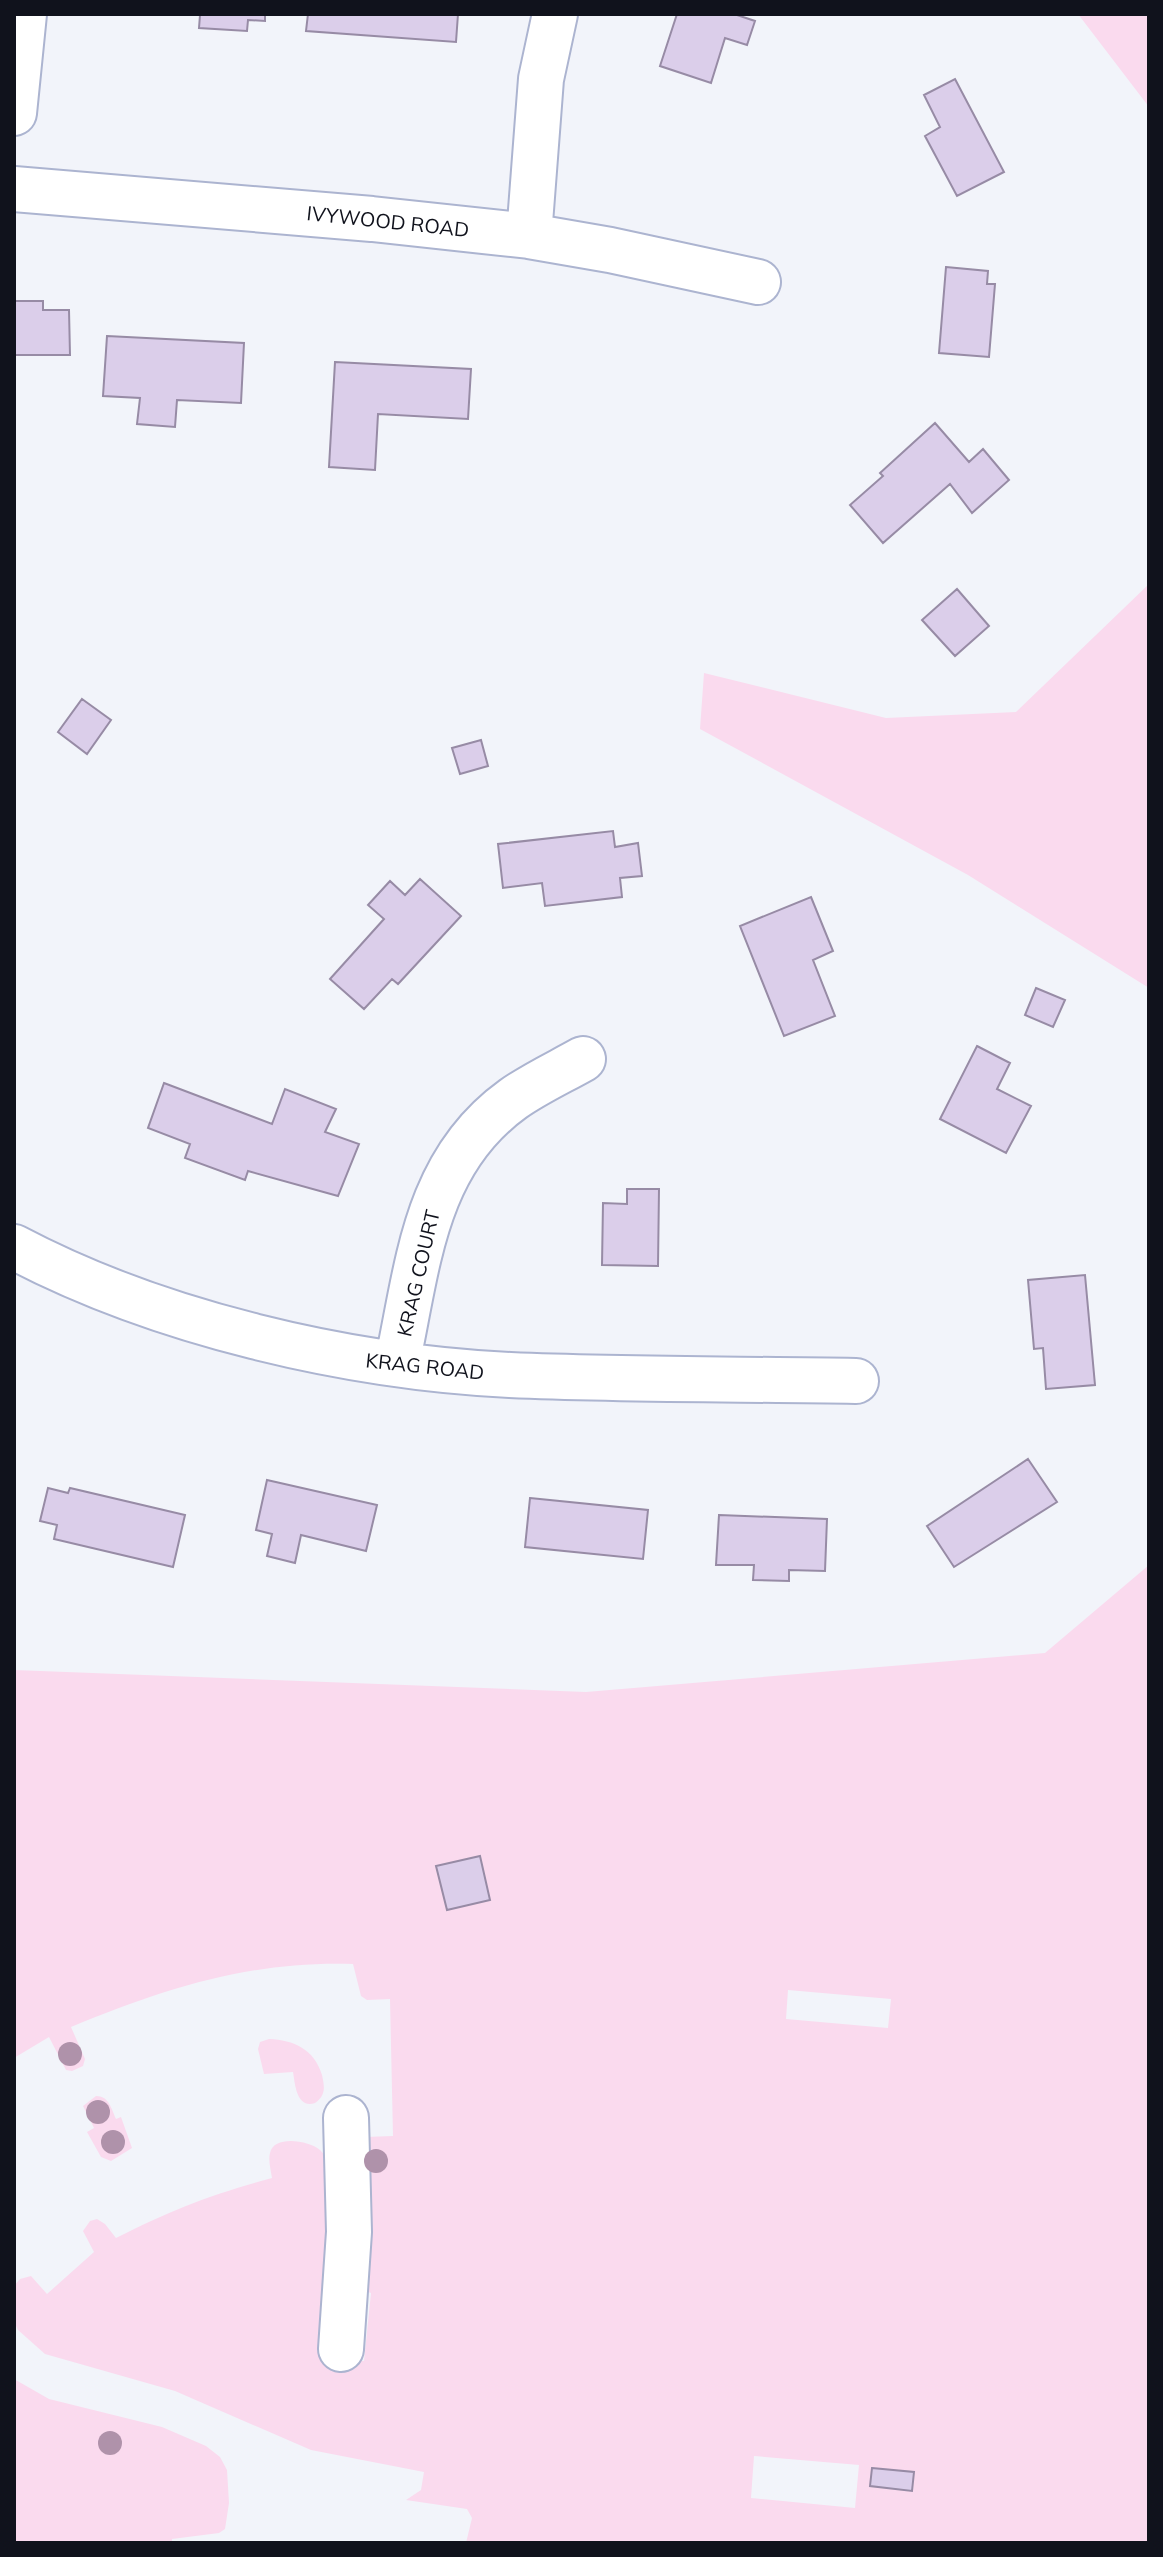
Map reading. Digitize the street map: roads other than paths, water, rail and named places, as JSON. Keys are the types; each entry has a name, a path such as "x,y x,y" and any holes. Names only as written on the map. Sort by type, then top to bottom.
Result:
{"street":[{"path":"14,113 24,14"},
{"path":"529,236 541,79 555,14"},
{"name":"IVYWOOD ROAD","path":"14,189 372,219 529,236 758,282"},
{"name":"KRAG COURT","path":"397,1364 424,1235 437,1193 458,1154 486,1121 514,1098 583,1059"},
{"name":"KRAG ROAD","path":"14,1247 150,1304 232,1330 358,1358 509,1375 856,1381"},
{"path":"341,2349 349,2232 346,2118"}]}
